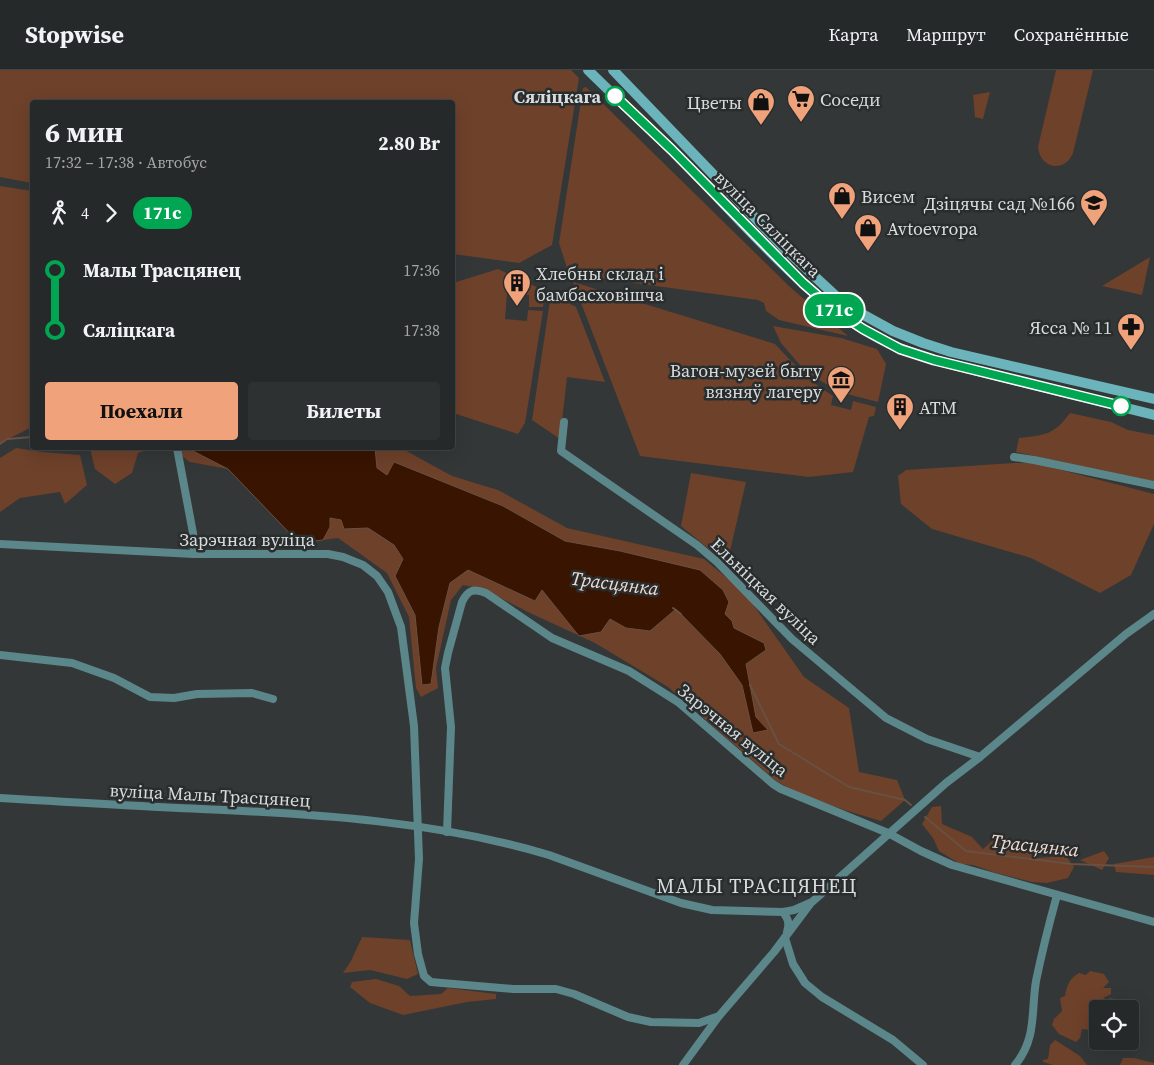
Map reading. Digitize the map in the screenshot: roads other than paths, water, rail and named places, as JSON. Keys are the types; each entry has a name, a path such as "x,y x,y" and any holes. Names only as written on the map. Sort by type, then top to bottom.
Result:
{"main road":[{"name":"вуліца Сяліцкага","path":"588,70 672,150 803,283 834,310 863,329 900,349 934,360 1154,415"},
{"name":"вуліца Сяліцкага","path":"613,70 784,248 839,299 862,314 901,334 951,352 1154,399"}],"street":[{"name":"Ельніцкая вуліца","path":"564,422 561,451 697,545 792,639 886,718 909,731 980,757"},
{"path":"177,450 193,533 194,554"},
{"path":"1014,458 1034,460 1154,485"},
{"name":"Зарэчная вуліца","path":"0,544 194,554 328,554 343,557 363,565 384,583 394,605 405,650 414,726 417,827"},
{"name":"Зарэчная вуліца","path":"447,832 451,727 445,668 462,602 466,594 471,590 477,590 486,593 552,638 629,671 662,692 685,708 773,784 804,799 888,833 952,865 1154,922"},
{"path":"888,833 1126,634 1154,614"},
{"path":"0,655 72,663 114,678 150,697 174,698 197,694 252,693 273,699"},
{"name":"вуліца Малы Трасцянец","path":"0,798 325,816 475,836 549,854 681,903 722,911 784,912 812,902 888,833"},
{"path":"417,827 419,858 414,923 421,968 427,979 432,982 513,989 556,989 574,994 628,1016 651,1022 699,1023 719,1016"},
{"path":"1015,1065 1025,1050 1032,1032 1036,984 1057,895"},
{"path":"683,1065 719,1016 785,938 812,902"},
{"path":"784,912 789,926 785,938 790,955 800,976 813,991 893,1040 923,1065"}],"water":[{"path":"375,450 377,468 387,475 394,462 503,506 565,541 620,551 700,570 723,590 729,602 725,614 732,621 734,628 764,643 766,650 746,664 756,717 768,730 753,733 742,685 720,654 676,609 650,631 626,628 610,619 601,632 579,636 542,590 535,601 468,570 450,583 439,627 431,684 422,685 415,615 395,576 403,559 394,545 368,528 344,529 341,520 330,518 330,527 323,540 299,543 228,469 193,451"}],"waterway":[{"name":"Трасцянка","path":"0,444 7,439 30,437"},
{"name":"Трасцянка","path":"673,608 681,614"},
{"name":"Трасцянка","path":"750,685 779,744 849,787 905,800 911,805"},
{"name":"Трасцянка","path":"925,817 966,851 1071,864 1154,867"}],"place":[{"name":"Сяліцкага","path":"615,96"},
{"name":"Соседи","path":"801,123"},
{"name":"Цветы","path":"761,126"},
{"name":"Висем","path":"842,220"},
{"name":"Дзіцячы сад №166","path":"1094,227"},
{"name":"Avtoevropa","path":"868,252"},
{"name":"Хлебны склад і бамбасховішча","path":"517,307"},
{"name":"Ясса № 11","path":"1131,351"},
{"name":"Вагон-музей быту вязняў лагеру","path":"841,404"},
{"name":"АТМ","path":"900,431"}],"district":[{"name":"МАЛЫ ТРАСЦЯНЕЦ","path":"757,886"}]}
